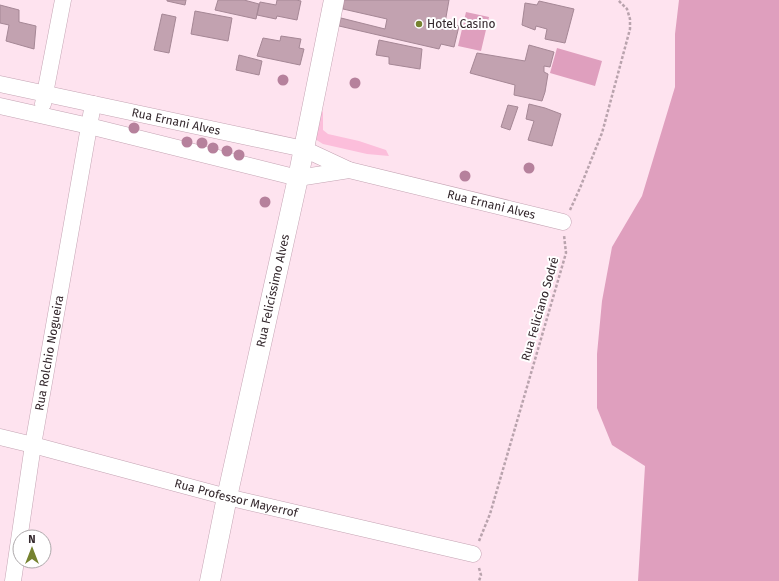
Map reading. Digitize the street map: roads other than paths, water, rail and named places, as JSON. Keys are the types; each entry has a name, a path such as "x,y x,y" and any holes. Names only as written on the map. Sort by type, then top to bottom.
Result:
{"street":[{"path":"40,115 63,0"},
{"name":"Rua Felicíssimo Alves","path":"210,581 227,497 298,178 334,0"},
{"name":"Rua Ernani Alves","path":"0,84 304,149 349,170 563,222"},
{"name":"Rua Rolchio Nogueira","path":"13,581 33,445 93,104"},
{"name":"Rua Ernani Alves","path":"0,106 89,126 298,178 349,170"},
{"name":"Rua Professor Mayerrof","path":"0,437 227,497 474,554"}],"place":[{"name":"Hotel Casino","path":"419,24"}]}
